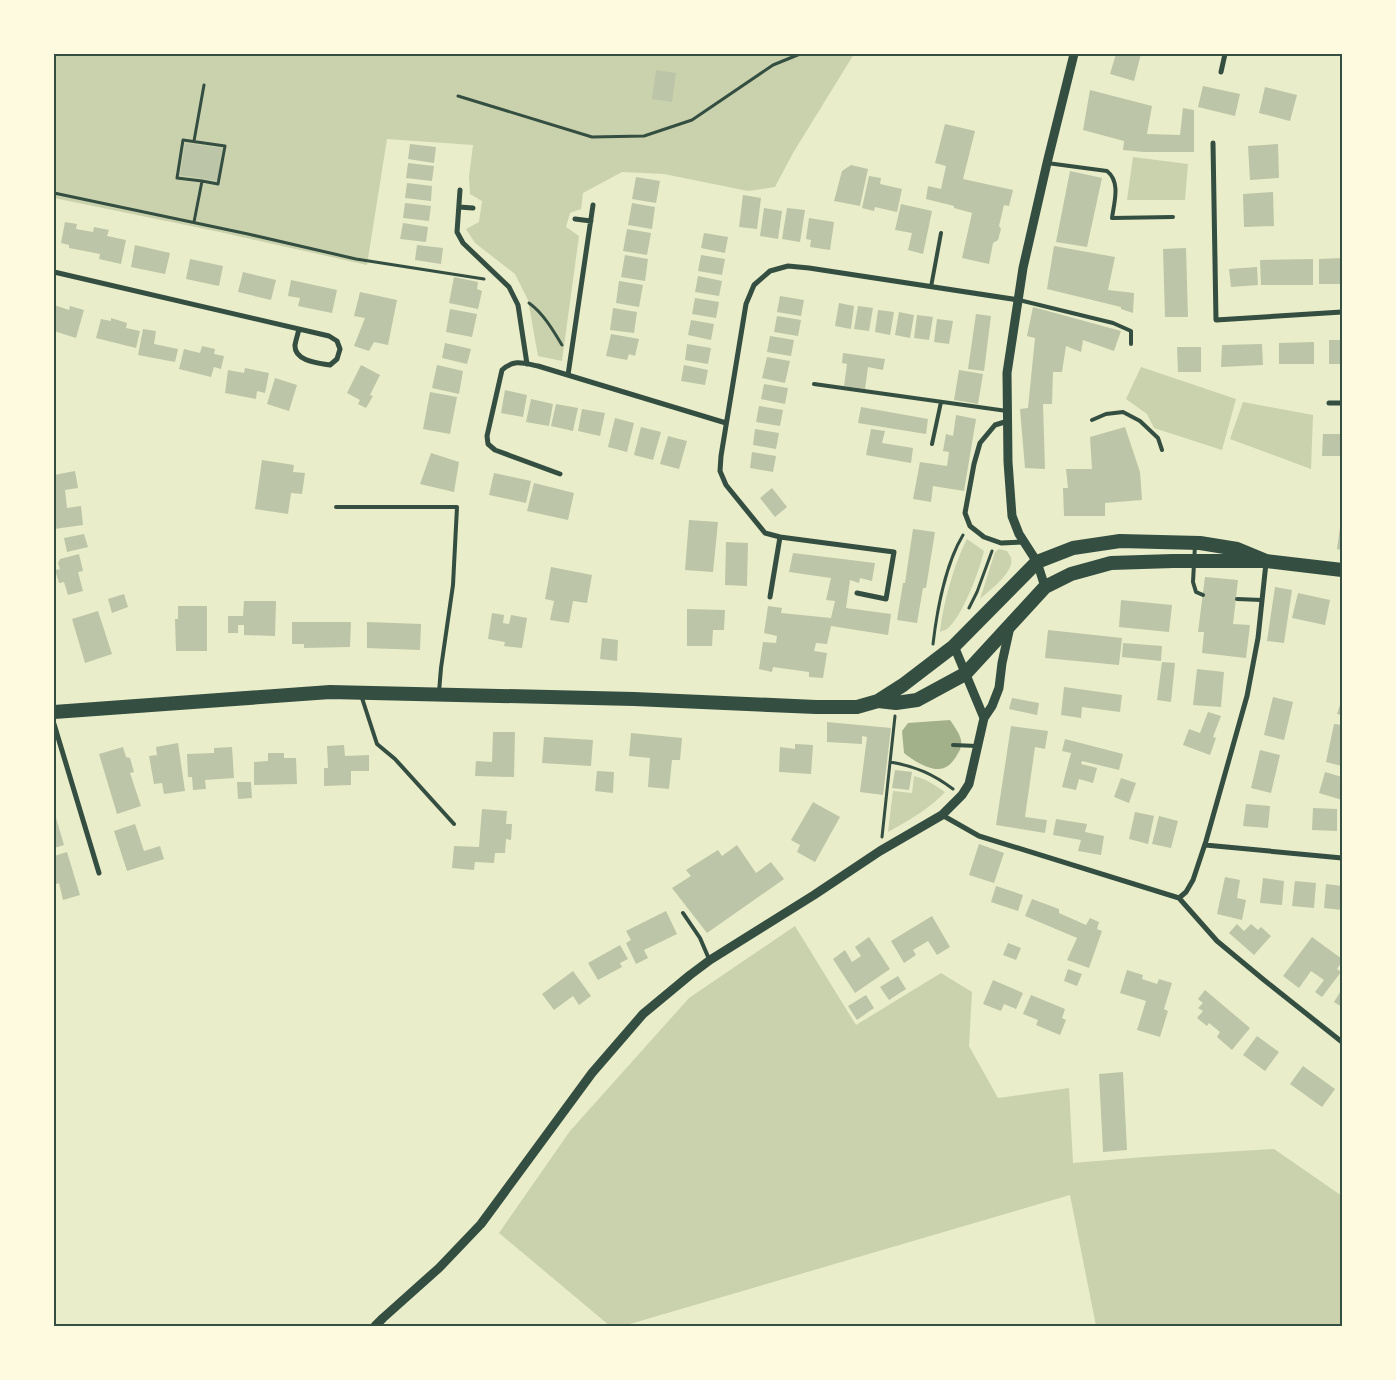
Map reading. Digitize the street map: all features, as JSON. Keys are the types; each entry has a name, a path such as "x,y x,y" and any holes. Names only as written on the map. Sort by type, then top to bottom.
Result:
{"highway":[{"path":"54,712 330,692 634,699 857,707 878,701 903,685 954,646 1037,562 1073,548 1120,541 1195,543 1236,549 1266,561"},
{"path":"878,701 896,703 918,700 965,674 1046,587 1071,574 1111,563 1194,561 1266,561 1342,570"}],"street":[{"path":"1046,587 1037,562 1019,534 1012,516 1008,462 1007,373 1023,268 1074,54"},
{"path":"1221,72 1225,54"},
{"path":"1213,143 1216,320 1342,312"},
{"path":"460,190 457,232 463,243 504,282 518,305 527,364"},
{"path":"568,375 593,204"},
{"path":"459,207 473,208"},
{"path":"575,219 590,221"},
{"path":"857,594 886,599 894,552 780,538 765,533 726,485 720,471 746,304 754,285 770,271 788,266 1018,300"},
{"path":"54,272 299,329 329,336 337,341 340,349 337,359 330,365 306,360 299,356 295,346 299,329"},
{"path":"560,474 495,450 488,444 487,436 502,370 509,364 521,362 726,423"},
{"path":"1329,403 1342,403"},
{"path":"1008,416 994,425 980,443 965,513 970,526 984,537 1001,543 1024,542"},
{"path":"770,597 780,538"},
{"path":"1179,898 1186,892 1193,880 1205,845 1247,696 1258,638 1266,561"},
{"path":"375,1326 439,1268 481,1224 592,1073 643,1014 710,960 880,851 942,815 962,795 969,784 984,718 992,706 998,688 1010,625"},
{"path":"954,646 984,718"},
{"path":"54,724 99,873"},
{"path":"942,815 979,836 1179,898 1217,940 1342,1042"},
{"path":"1205,845 1342,858"}],"lane":[{"path":"1046,166 1108,171 1116,184 1112,218 1173,217"},
{"path":"931,287 941,233"},
{"path":"1018,300 1113,322 1131,331 1131,344"},
{"path":"814,384 941,402 1008,416"},
{"path":"932,444 941,402"},
{"path":"1092,420 1106,414 1123,412 1140,421 1158,438 1162,450"},
{"path":"336,507 457,507 453,585 439,694"},
{"path":"1195,543 1193,582 1196,592 1202,595"},
{"path":"1237,599 1262,600"},
{"path":"361,692 377,744 395,759 454,824"},
{"path":"953,744 977,746"},
{"path":"683,913 700,938 710,960"}],"path":[{"path":"458,96 592,137 644,136 692,120 774,65 800,54"},
{"path":"194,141 204,85"},
{"path":"183,140 225,146 218,184 202,181 177,178 183,140"},
{"path":"194,222 202,181"},
{"path":"54,193 356,258 445,274 504,282"},
{"path":"510,290 534,307 550,326 570,358"},
{"path":"939,643 933,647 941,596 952,560 962,536 970,526"},
{"path":"965,614 976,592 995,541"},
{"path":"880,851 896,703"},
{"path":"890,762 909,765 928,772 962,795"}],"shaded area":[{"path":"54,54 854,54 793,153 775,187 748,191 664,174 622,172 583,193 581,209 570,213 566,227 579,236 562,361 538,356 528,300 515,274 475,243 466,229 479,222 482,201 470,194 469,177 473,145 387,139 367,265 54,198"},
{"path":"1133,157 1188,164 1185,200 1127,200"},
{"path":"1141,367 1236,399 1222,450 1154,428 1147,414 1126,399"},
{"path":"1243,402 1313,415 1311,469 1230,439"},
{"path":"967,539 984,551 982,559 970,593 959,615 947,629 940,632 950,584"},
{"path":"999,549 1007,551 1011,558 1009,569 1000,581 980,599 995,552"},
{"path":"950,720 959,735 961,744 956,757 947,766 942,769 930,768 904,753 902,731 908,723"},
{"path":"914,776 945,792 911,819 888,832 893,791 912,793"},
{"path":"795,926 856,1025 941,973 972,992 969,1046 998,1098 1069,1088 1073,1163 1274,1149 1342,1196 1342,1326 1096,1326 1070,1195 623,1326 610,1326 499,1233 570,1131 689,998"}],"building":[{"path":"1116,54 1141,54 1134,81 1110,74"},
{"path":"656,70 676,73 672,102 652,99"},
{"path":"1203,86 1240,94 1235,116 1198,107"},
{"path":"1265,87 1297,95 1290,121 1259,113"},
{"path":"1090,90 1152,106 1147,134 1180,135 1183,108 1194,110 1194,152 1123,150 1124,141 1083,130"},
{"path":"945,124 975,131 963,179 1013,190 1009,206 1004,205 999,226 1001,229 998,240 993,243 989,264 962,258 972,213 926,199 928,186 941,189 946,166 935,163"},
{"path":"185,143 222,148 218,181 180,175"},
{"path":"410,144 436,147 434,163 408,159"},
{"path":"1278,144 1279,178 1250,180 1248,146"},
{"path":"408,163 434,166 432,181 406,178"},
{"path":"851,165 868,169 860,206 834,201 842,171"},
{"path":"1070,171 1102,178 1087,247 1056,242"},
{"path":"869,176 881,178 880,184 902,189 897,212 875,207 874,211 862,208"},
{"path":"636,177 660,181 656,203 632,199"},
{"path":"407,183 432,186 431,201 405,198"},
{"path":"1273,192 1274,226 1244,227 1243,194"},
{"path":"743,195 761,198 757,229 739,227"},
{"path":"405,203 431,206 429,221 403,218"},
{"path":"632,203 655,207 652,229 628,225"},
{"path":"901,204 932,211 923,254 908,250 912,233 895,230"},
{"path":"764,208 782,211 778,239 760,236"},
{"path":"787,208 805,210 800,242 782,239"},
{"path":"809,218 834,222 830,250 810,247 811,240 806,239"},
{"path":"65,222 77,224 76,229 93,232 94,227 109,230 107,236 126,240 121,264 99,259 100,254 69,248 69,245 61,243"},
{"path":"403,223 428,227 426,242 400,239"},
{"path":"627,229 651,233 647,255 623,251"},
{"path":"704,233 728,237 725,253 701,248"},
{"path":"135,245 170,253 165,274 131,267"},
{"path":"417,245 443,248 441,264 415,260"},
{"path":"1054,246 1115,257 1108,290 1134,293 1133,313 1121,309 1121,307 1047,289"},
{"path":"1186,248 1188,317 1165,317 1163,249"},
{"path":"625,255 648,259 645,281 621,277"},
{"path":"701,255 725,259 722,275 698,271"},
{"path":"1342,258 1342,284 1319,284 1319,259"},
{"path":"190,259 223,266 219,286 186,279"},
{"path":"1313,259 1313,285 1261,285 1260,260"},
{"path":"1257,267 1258,285 1231,287 1229,269"},
{"path":"243,272 276,280 271,300 238,292"},
{"path":"698,276 722,281 719,296 695,292"},
{"path":"454,277 478,282 477,289 482,291 478,309 449,303"},
{"path":"291,280 337,290 332,313 298,306 300,298 288,296"},
{"path":"619,281 643,285 639,307 616,303"},
{"path":"360,292 397,300 388,345 374,342 369,351 354,346 365,318 354,316"},
{"path":"780,296 804,300 801,316 777,312"},
{"path":"695,298 719,302 716,318 692,314"},
{"path":"839,303 854,306 851,329 835,326"},
{"path":"54,305 69,310 70,306 84,310 76,338 54,331"},
{"path":"858,306 873,308 869,331 854,329"},
{"path":"1033,307 1121,331 1114,351 1083,340 1081,352 1066,346 1062,372 1053,372 1052,404 1043,404 1045,469 1025,468 1020,409 1028,408 1035,338 1027,336"},
{"path":"613,308 637,312 634,333 610,330"},
{"path":"450,309 477,314 472,337 446,332"},
{"path":"878,310 894,312 890,335 875,332"},
{"path":"899,312 914,315 910,338 895,335"},
{"path":"976,314 991,316 984,371 968,369"},
{"path":"917,315 933,317 929,340 914,338"},
{"path":"777,316 801,320 798,336 774,332"},
{"path":"111,318 127,323 126,328 140,331 136,348 96,338 101,319 111,321"},
{"path":"937,319 953,321 949,344 934,342"},
{"path":"691,320 714,324 711,340 688,335"},
{"path":"143,329 156,331 154,344 178,349 175,362 138,355"},
{"path":"611,334 639,339 635,356 629,354 627,360 606,356"},
{"path":"770,336 794,340 791,356 767,352"},
{"path":"1329,340 1342,340 1342,364 1329,364"},
{"path":"1314,342 1314,364 1279,364 1279,343"},
{"path":"445,343 471,349 467,364 442,358"},
{"path":"687,344 711,348 708,364 685,360"},
{"path":"1262,344 1263,365 1221,367 1222,345"},
{"path":"202,346 215,349 214,354 224,356 221,369 214,367 211,377 179,369 184,349 200,353"},
{"path":"1177,347 1201,347 1201,372 1178,372"},
{"path":"843,353 885,359 883,370 868,367 865,389 844,386 847,364 842,363"},
{"path":"767,357 790,361 785,383 762,378"},
{"path":"361,365 380,375 370,395 373,396 366,408 358,404 360,400 347,393"},
{"path":"437,365 463,371 459,394 432,388"},
{"path":"684,365 708,370 705,385 681,381"},
{"path":"245,368 269,373 265,393 257,391 256,399 225,393 228,370 244,373"},
{"path":"959,370 983,374 978,404 954,400"},
{"path":"275,378 297,385 289,411 267,404"},
{"path":"764,384 788,388 785,404 761,399"},
{"path":"505,390 527,395 523,417 501,413"},
{"path":"430,392 457,397 450,434 423,429"},
{"path":"531,399 553,404 549,426 526,422"},
{"path":"556,404 578,408 573,431 551,426"},
{"path":"759,406 783,410 780,426 756,422"},
{"path":"861,407 928,419 926,434 858,423"},
{"path":"582,409 605,413 600,436 578,431"},
{"path":"956,415 976,419 964,491 933,486 931,502 913,499 920,462 947,466 949,452 943,451 946,434 953,436"},
{"path":"615,418 634,423 627,452 608,447"},
{"path":"641,427 661,432 653,460 634,455"},
{"path":"1125,427 1140,472 1142,500 1105,503 1105,516 1064,516 1063,488 1068,488 1066,469 1092,469 1090,437"},
{"path":"755,429 779,433 776,449 753,445"},
{"path":"871,429 885,431 882,443 913,448 911,463 866,455"},
{"path":"1323,434 1342,434 1342,456 1322,456"},
{"path":"668,436 687,441 679,469 660,464"},
{"path":"752,452 776,456 773,472 750,468"},
{"path":"431,453 459,462 454,492 420,484"},
{"path":"262,460 294,465 293,472 305,473 302,494 291,493 288,514 255,509"},
{"path":"75,471 78,488 65,490 67,508 81,506 83,525 54,529 54,475"},
{"path":"494,473 531,481 526,503 489,495"},
{"path":"534,483 574,493 568,520 527,511"},
{"path":"772,488 787,507 775,517 760,498"},
{"path":"689,520 718,522 713,572 685,570"},
{"path":"1342,520 1342,550 1337,549"},
{"path":"913,529 935,532 926,588 923,588 917,623 897,620"},
{"path":"84,534 88,547 67,552 64,538"},
{"path":"726,542 748,543 747,586 725,585"},
{"path":"793,553 875,563 872,581 860,578 859,583 850,580 846,608 891,614 888,635 831,626 827,644 816,643 814,651 827,653 823,678 809,677 809,672 773,667 772,672 759,669 763,642 776,643 777,636 764,633 768,606 782,608 781,613 831,618 835,601 826,600 831,578 789,572"},
{"path":"79,554 83,571 78,572 83,591 68,595 64,582 59,583 55,570 60,569 58,563 60,559"},
{"path":"551,567 592,575 587,603 573,601 569,623 550,620 554,601 545,599"},
{"path":"1205,577 1238,580 1233,624 1250,625 1246,658 1202,653 1204,632 1198,632"},
{"path":"1275,587 1292,590 1284,643 1267,641"},
{"path":"1298,593 1330,600 1325,625 1292,618"},
{"path":"124,594 128,607 112,613 108,599"},
{"path":"1121,600 1172,605 1169,632 1119,627"},
{"path":"244,601 276,601 275,636 244,635 244,625 238,625 238,633 228,633 228,616 243,616"},
{"path":"178,606 207,606 207,651 176,651 175,619 178,619"},
{"path":"687,609 725,610 724,630 713,630 712,646 687,646"},
{"path":"98,611 112,654 85,663 72,619"},
{"path":"492,613 504,615 503,623 509,624 511,615 527,618 522,648 504,646 505,642 488,639"},
{"path":"292,622 351,622 350,647 304,648 304,644 292,644"},
{"path":"367,622 421,624 420,650 367,648"},
{"path":"1048,630 1122,638 1119,665 1045,658"},
{"path":"602,638 618,640 617,661 600,659"},
{"path":"1123,643 1162,646 1161,661 1122,657"},
{"path":"1162,662 1175,663 1171,702 1157,700"},
{"path":"1197,669 1224,672 1221,707 1193,705"},
{"path":"1064,687 1122,695 1120,712 1082,707 1081,718 1061,715"},
{"path":"1273,697 1293,702 1284,740 1264,735"},
{"path":"1012,698 1039,703 1037,715 1009,709"},
{"path":"1342,699 1342,715 1337,714"},
{"path":"1208,712 1221,716 1213,737 1216,738 1210,755 1183,745 1189,729 1200,733"},
{"path":"827,722 891,728 883,795 860,792 867,737 862,736 862,744 827,742"},
{"path":"1334,724 1342,725 1342,766 1326,762"},
{"path":"1011,726 1048,731 1045,749 1035,747 1025,817 1047,820 1045,833 996,825"},
{"path":"493,732 515,732 514,777 475,776 476,761 492,762"},
{"path":"631,733 682,738 680,760 672,760 669,789 648,787 650,758 629,756"},
{"path":"544,737 593,740 591,766 542,763"},
{"path":"1065,739 1123,754 1119,770 1082,761 1081,764 1097,768 1093,783 1079,779 1076,790 1062,787 1071,753 1062,751"},
{"path":"178,743 185,791 164,794 162,783 154,784 149,756 157,755 156,747"},
{"path":"795,744 813,745 811,774 779,772 780,747 795,749"},
{"path":"344,745 345,756 369,755 369,771 351,771 351,785 324,786 324,768 328,768 327,746"},
{"path":"123,747 126,757 130,758 134,772 130,773 141,806 117,814 99,754"},
{"path":"232,747 234,778 205,780 206,789 193,790 192,777 188,777 187,754 214,753 214,748"},
{"path":"1260,750 1280,755 1271,793 1251,788"},
{"path":"268,753 284,753 284,758 296,758 297,784 254,785 254,762 268,761"},
{"path":"895,770 912,772 909,790 892,788"},
{"path":"597,771 614,772 613,793 595,791"},
{"path":"1325,772 1342,777 1342,800 1319,793"},
{"path":"1121,778 1136,783 1129,803 1114,797"},
{"path":"237,782 251,782 252,798 238,799"},
{"path":"813,802 840,817 815,862 797,852 800,845 791,840"},
{"path":"1246,804 1270,806 1268,828 1243,826"},
{"path":"1313,808 1337,809 1337,831 1312,830"},
{"path":"482,809 507,811 506,824 512,824 511,840 506,839 505,853 495,853 494,863 475,862 474,870 452,868 454,846 479,847"},
{"path":"54,811 64,845 54,848"},
{"path":"1135,812 1154,816 1148,844 1129,839"},
{"path":"1159,816 1178,821 1171,848 1152,844"},
{"path":"1056,819 1087,824 1085,832 1104,836 1101,855 1078,851 1081,840 1053,835"},
{"path":"135,824 144,851 160,846 164,859 127,871 114,831"},
{"path":"979,844 1004,853 994,883 969,875"},
{"path":"737,845 756,873 771,862 784,879 707,933 672,888 691,876 686,870 718,850 722,856"},
{"path":"67,852 80,895 63,900 59,883 54,885 54,856"},
{"path":"1225,877 1240,880 1237,898 1246,900 1242,920 1217,914"},
{"path":"1263,878 1284,881 1282,905 1260,903"},
{"path":"1295,881 1316,883 1314,908 1292,906"},
{"path":"1326,884 1342,886 1342,910 1324,908"},
{"path":"996,886 1023,895 1018,911 991,902"},
{"path":"1032,899 1059,909 1059,913 1086,925 1090,918 1099,922 1097,929 1102,931 1089,968 1067,960 1077,938 1025,916"},
{"path":"666,911 677,934 644,950 648,958 636,964 626,943 631,940 626,931"},
{"path":"932,916 950,947 937,955 928,941 913,950 916,955 904,963 891,941"},
{"path":"1237,924 1244,931 1251,924 1258,930 1261,927 1271,936 1254,955 1229,933"},
{"path":"869,937 890,969 855,993 833,959 845,950 852,962 861,956 855,947"},
{"path":"1312,937 1342,959 1337,969 1341,972 1322,997 1315,992 1324,980 1311,971 1299,988 1283,976"},
{"path":"1008,943 1021,948 1016,960 1003,955"},
{"path":"620,945 628,959 620,963 622,967 598,980 588,963"},
{"path":"1068,969 1082,974 1077,986 1064,981"},
{"path":"1127,970 1143,975 1142,979 1157,984 1159,979 1172,983 1164,1009 1168,1011 1160,1037 1137,1030 1146,1001 1120,993"},
{"path":"573,971 591,996 579,1005 573,996 554,1010 542,994"},
{"path":"898,976 906,989 889,1000 880,987"},
{"path":"993,980 1023,993 1016,1009 1004,1004 1001,1011 983,1004"},
{"path":"1342,989 1342,1007 1334,1002"},
{"path":"1205,990 1250,1028 1232,1050 1217,1037 1220,1032 1209,1023 1207,1026 1197,1018 1203,1011 1198,1008 1203,1003 1198,999"},
{"path":"866,995 874,1008 857,1020 848,1006"},
{"path":"1031,995 1065,1009 1062,1018 1066,1020 1060,1035 1036,1025 1038,1020 1023,1014"},
{"path":"1257,1036 1279,1052 1265,1071 1243,1055"},
{"path":"1303,1066 1335,1089 1322,1107 1290,1084"},
{"path":"1123,1072 1127,1150 1103,1152 1099,1074"}]}
